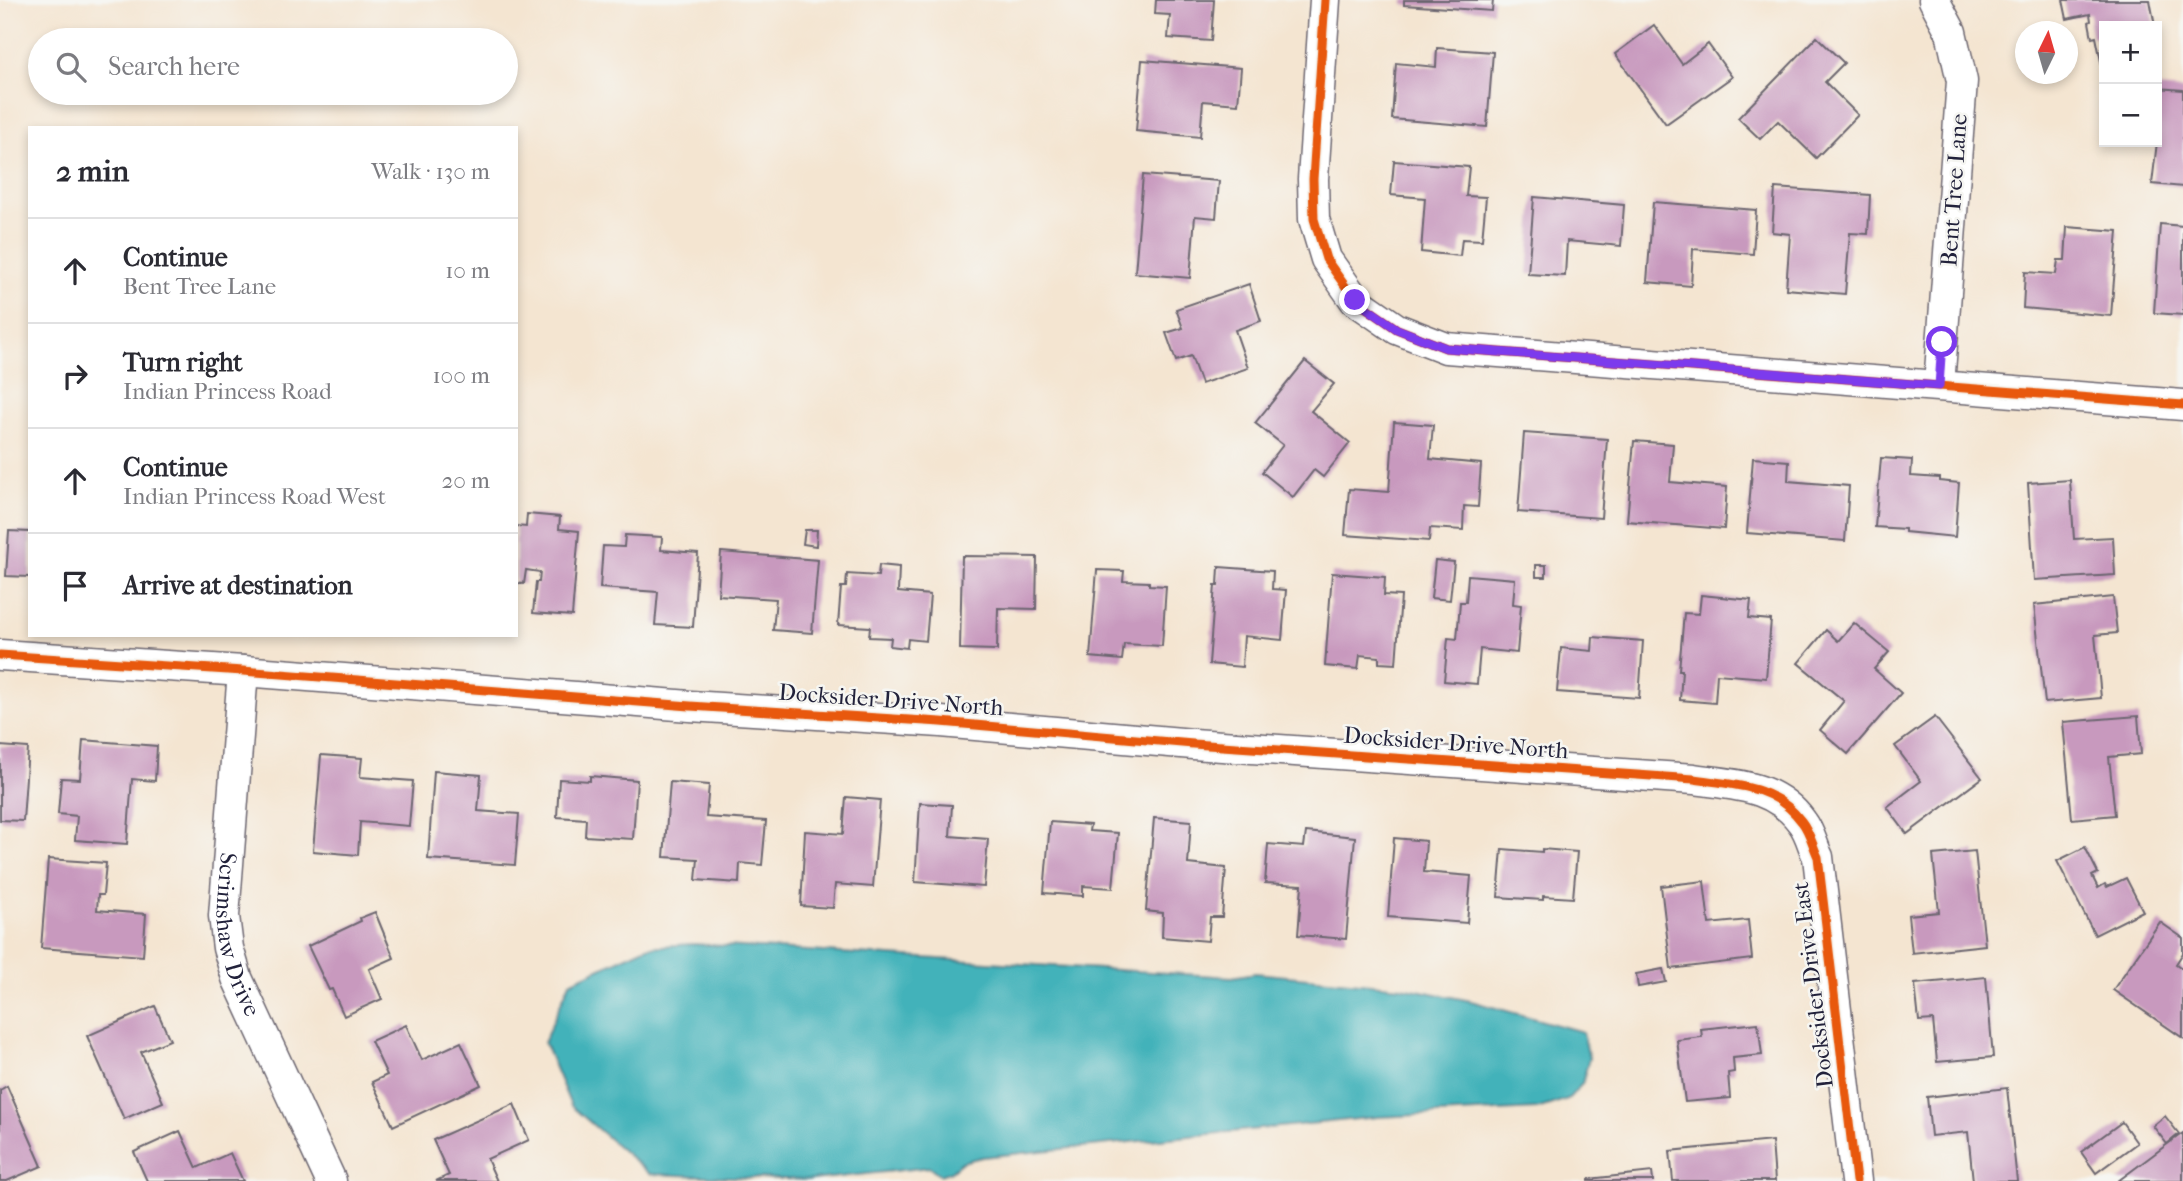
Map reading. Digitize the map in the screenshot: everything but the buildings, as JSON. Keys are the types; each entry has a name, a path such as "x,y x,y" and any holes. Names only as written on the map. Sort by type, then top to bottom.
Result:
{"street":[{"path":"1325,0 1312,179 1314,219 1326,259 1355,300 1397,329 1446,348 2183,405"},
{"name":"Bent Tree Lane","path":"1934,0 1951,32 1962,80 1939,386"},
{"name":"Docksider Drive North","path":"0,655 1694,779 1751,787 1777,797"},
{"name":"Scrimshaw Drive","path":"243,671 224,916 228,948 237,978 331,1181"},
{"name":"Docksider Drive East","path":"1777,797 1803,823 1818,858 1856,1181"}],"water":[{"path":"693,944 1232,977 1255,973 1402,987 1471,1001 1583,1032 1589,1058 1582,1084 1568,1099 1537,1109 1378,1117 982,1157 962,1162 951,1171 940,1175 930,1167 811,1180 650,1174 571,1106 544,1042 570,982 647,947"}],"cycle path":[{"path":"1325,0 1313,179 1314,219 1326,259 1355,300 1397,329 1446,348 2183,405"},
{"path":"0,655 1694,779 1754,789 1780,801 1791,810 1805,826 1818,857 1856,1181"}],"route":[{"path":"1355,300 1397,329 1446,348 1939,386 1942,342"}]}
